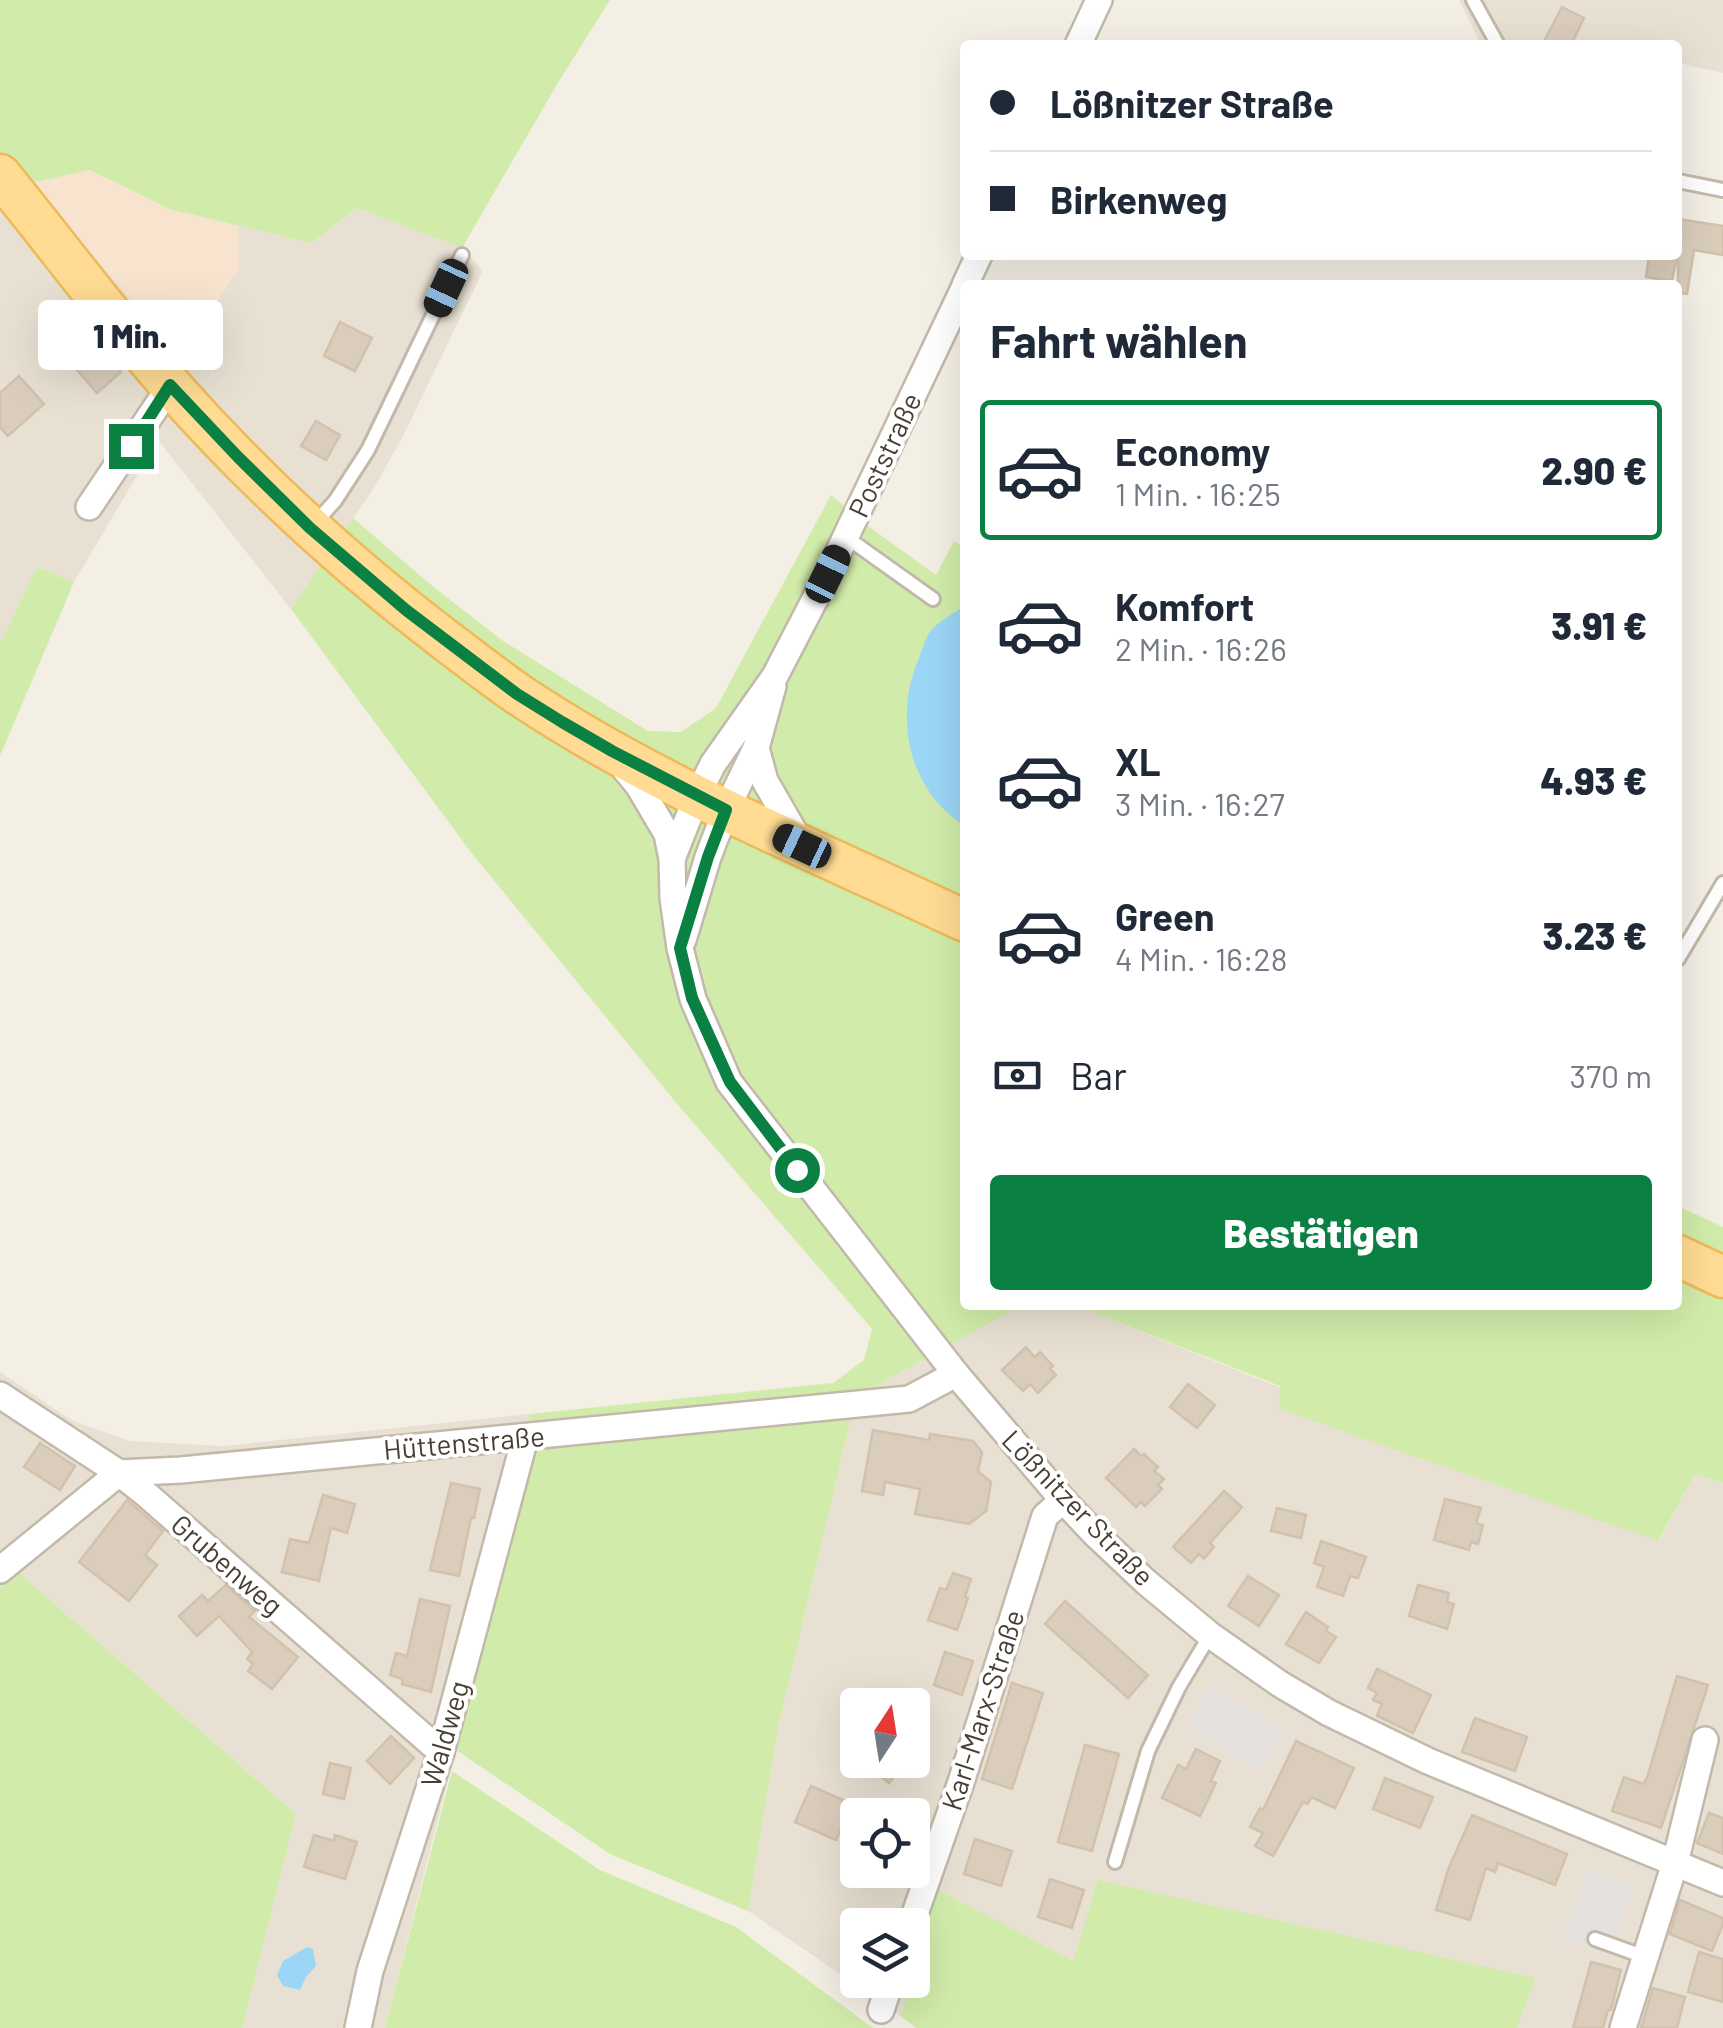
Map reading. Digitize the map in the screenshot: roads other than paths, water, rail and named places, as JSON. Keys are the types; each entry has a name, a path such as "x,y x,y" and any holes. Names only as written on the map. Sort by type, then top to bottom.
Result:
{"main road":[{"path":"0,174 170,385 310,528 406,610 517,694 612,751 712,803 960,919"},
{"path":"1682,1258 1723,1277"}],"street":[{"path":"1080,40 1099,0"},
{"name":"Poststraße","path":"712,803 722,750 775,676 846,537 960,296"},
{"path":"90,506 170,385"},
{"name":"Poststraße","path":"712,803 756,748 775,676"},
{"path":"756,748 765,781 802,846"},
{"name":"Lößnitzer Straße","path":"612,751 667,834 680,948 692,998 730,1082 956,1374 1062,1500 1146,1582 1210,1635 1329,1714 1462,1775 1723,1883"},
{"path":"680,948 708,857 712,803"},
{"name":"Lößnitzer Straße","path":"672,859 712,803"},
{"name":"Hüttenstraße","path":"119,1473 910,1399 956,1374"},
{"name":"Grubenweg","path":"0,1395 119,1473 441,1752"},
{"name":"Waldweg","path":"358,2028 370,1971 441,1752 525,1438"},
{"path":"0,1570 119,1473"},
{"name":"Karl-Marx-Straße","path":"917,1908 1045,1516 1062,1500"},
{"path":"1623,2028 1675,1863 1706,1740"},
{"path":"881,2010 885,1998"}],"lane":[{"path":"1474,0 1495,40"},
{"path":"1682,182 1723,190"},
{"path":"310,528 335,502 368,450 462,256"},
{"path":"846,537 933,600"},
{"path":"1682,952 1723,883"},
{"path":"1115,1862 1148,1750 1210,1635"},
{"path":"1594,1940 1645,1957"}],"water":[{"path":"960,609 960,822 946,812 920,775 908,731 910,685 928,635"},
{"path":"307,1947 313,1949 316,1966 300,1990 283,1986 277,1975 283,1961"}]}
